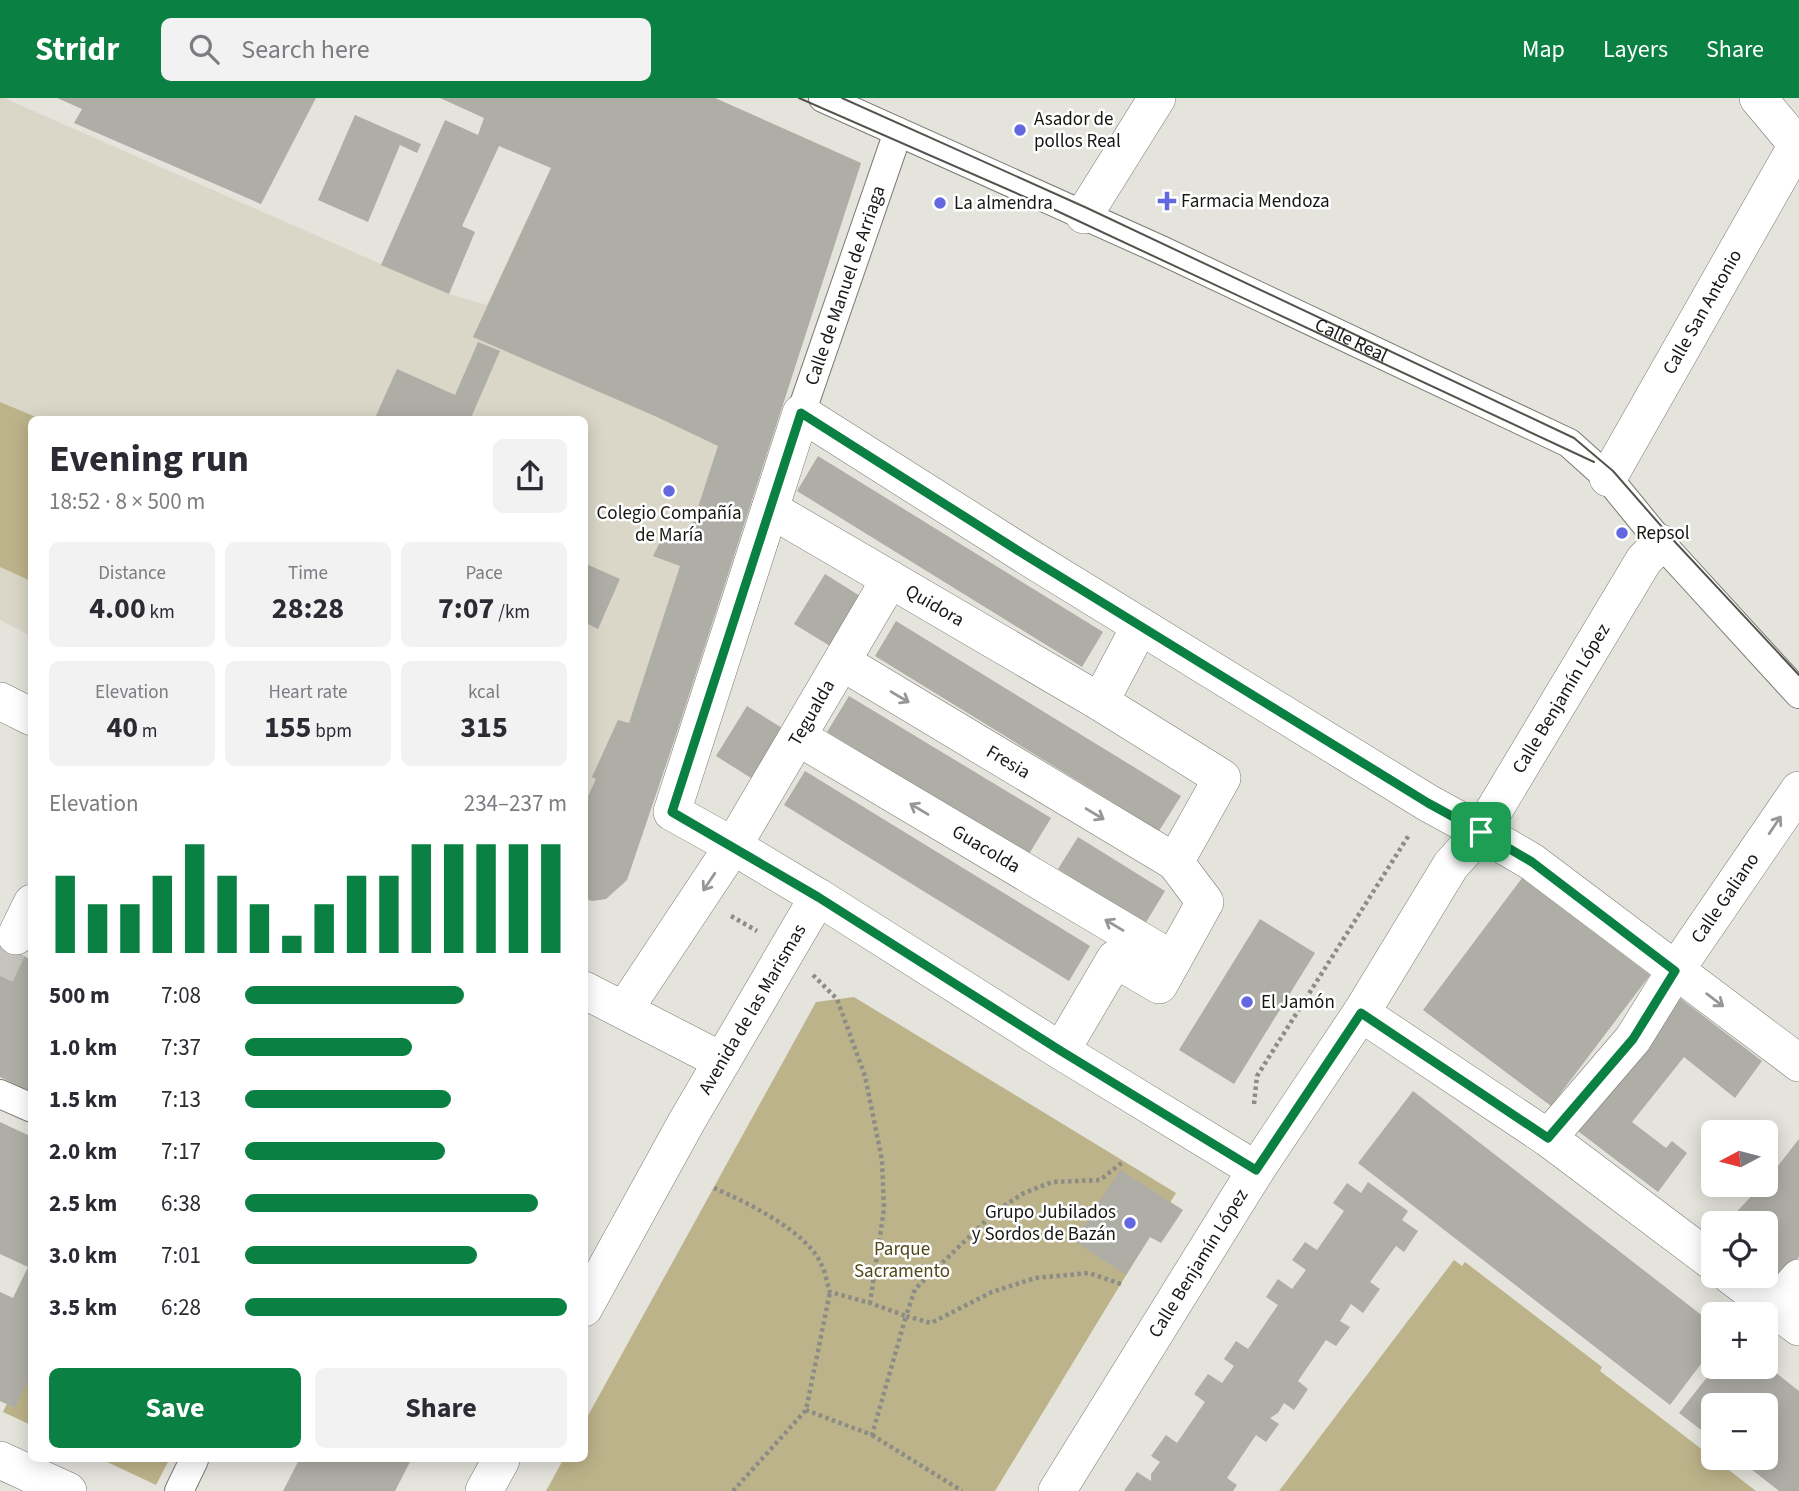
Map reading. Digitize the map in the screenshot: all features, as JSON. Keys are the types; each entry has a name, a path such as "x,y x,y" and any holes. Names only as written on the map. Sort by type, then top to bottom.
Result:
{"street":[{"name":"Calle Real","path":"823,98 1084,215 1569,443 1608,478 1661,543 1799,694"},
{"path":"1084,215 1157,98"},
{"path":"1758,98 1798,146"},
{"name":"Calle de Manuel de Arriaga","path":"733,846 672,812 801,413 898,132"},
{"name":"Calle San Antonio","path":"1608,478 1798,146"},
{"path":"801,413 1428,803 1532,862 1799,1063"},
{"name":"Quidora","path":"770,509 1101,702 1222,778 1175,862"},
{"name":"Calle Benjamín López","path":"1057,1491 1256,1170 1361,1013 1451,865 1481,832 1644,560 1661,543"},
{"name":"Tegualda","path":"733,846 890,579"},
{"path":"1101,702 1140,626"},
{"name":"Fresia","path":"842,662 1175,862"},
{"path":"0,701 28,715"},
{"name":"Guacolda","path":"798,737 1173,960"},
{"name":"Calle Galiano","path":"1548,1138 1633,1039 1675,971 1799,790"},
{"path":"624,1010 733,846 1256,1170"},
{"path":"1061,1051 1115,959 1158,985 1205,902 1175,862"},
{"name":"Avenida de las Marismas","path":"588,1301 722,1061 818,897"},
{"path":"14,943 28,912"},
{"path":"588,992 722,1061"},
{"path":"1361,1013 1548,1138 1701,1253"},
{"path":"0,1094 28,1106"},
{"path":"1747,1288 1786,1317 1799,1278"},
{"path":"0,1460 68,1491"},
{"path":"179,1491 193,1462"},
{"path":"484,1491 500,1462"}],"path":[{"path":"725,913 788,949 837,999 865,1076 882,1160 884,1209 870,1303"},
{"path":"872,1435 915,1289 996,1211 1024,1193 1052,1182 1100,1180 1124,1161"},
{"path":"713,1188 745,1202 802,1238 822,1264 830,1292 806,1410 733,1491"},
{"path":"830,1292 931,1323 992,1292 1035,1278 1089,1273 1121,1284"},
{"path":"806,1410 872,1435 962,1491"}],"shaded area":[{"name":"Colegio Compañía de María","path":"0,98 449,294 487,305 551,168 573,98 715,98 861,163 627,880 606,899 588,900 588,416 28,416 28,634 0,620"}],"green space":[{"path":"0,402 33,416 28,416 28,580 0,567"},
{"name":"Parque Sacramento","path":"854,997 1176,1193 995,1491 546,1491 562,1462 588,1462 588,1416 816,1002"},
{"path":"1454,1260 1462,1266 1465,1262 1602,1367 1600,1371 1701,1449 1701,1470 1729,1470 1756,1491 1279,1491"},
{"path":"28,1358 28,1424 3,1412"},
{"path":"107,1462 168,1462 156,1485"}],"building":[{"path":"57,98 316,98 261,204 74,123 82,109"},
{"path":"440,98 715,98 861,163 627,880 606,899 588,900 588,796 596,779 592,777 618,720 629,723 680,566 653,556 664,534 686,544 718,446 473,337 551,168 499,146 462,226 475,232 449,294 381,265 445,120 478,135 484,118"},
{"path":"355,115 421,144 417,153 400,145 368,222 318,200"},
{"path":"478,342 500,351 472,416 376,416 397,369 455,395"},
{"path":"818,456 1103,632 1082,667 797,491"},
{"path":"588,565 620,579 598,629 588,624"},
{"path":"825,574 860,596 830,646 794,624"},
{"path":"896,621 1181,796 1159,831 875,656"},
{"path":"849,696 1051,818 1029,854 827,732"},
{"path":"747,706 782,728 751,778 716,756"},
{"path":"805,771 1090,946 1069,981 784,805"},
{"path":"1078,837 1165,891 1145,924 1058,869"},
{"path":"1522,878 1650,975 1551,1106 1423,1010"},
{"name":"El Jamón","path":"1260,919 1315,953 1234,1084 1179,1050"},
{"path":"0,944 28,958 28,1090 0,1077"},
{"path":"1676,995 1762,1061 1735,1098 1684,1057 1632,1122 1666,1148 1672,1141 1687,1153 1658,1192 1574,1128"},
{"path":"1413,1091 1701,1315 1701,1364 1670,1405 1358,1163"},
{"path":"0,1122 28,1135 28,1267 0,1254"},
{"path":"1799,1139 1799,1257 1780,1279 1778,1211 1737,1211 1751,1197 1778,1197 1778,1166"},
{"name":"Grupo Jubilados y Sordos de Bazán","path":"1120,1170 1183,1210 1161,1243 1150,1237 1126,1275 1074,1241"},
{"path":"1368,1182 1408,1211 1402,1220 1418,1231 1404,1252 1396,1246 1370,1282 1380,1289 1363,1313 1351,1304 1340,1321 1350,1327 1336,1346 1326,1340 1298,1381 1308,1389 1294,1410 1284,1403 1278,1413 1270,1418 1279,1424 1266,1442 1256,1435 1227,1478 1237,1485 1233,1491 1124,1491 1137,1472 1151,1481 1151,1474 1160,1462 1151,1456 1166,1435 1177,1443 1205,1402 1194,1394 1208,1374 1222,1383 1234,1366 1224,1359 1236,1341 1248,1349 1278,1305 1266,1297 1278,1279 1292,1289 1306,1270 1292,1260 1305,1242 1317,1250 1344,1211 1333,1203 1347,1183 1361,1193"},
{"path":"28,1267 28,1380 15,1408 0,1401 0,1292 13,1298"},
{"path":"1778,1374 1799,1391 1799,1491 1779,1491 1752,1470 1778,1470 1778,1393 1701,1393 1701,1430 1679,1413 1706,1379 1778,1379"},
{"path":"298,1462 410,1462 395,1491 283,1491"}],"tunnel":[{"path":"0,976 12,950"}],"tram line":[{"path":"799,98 1057,211 1594,462"},
{"path":"842,98 1087,208 1574,438 1613,471 1799,675"}],"place":[{"name":"Asador de pollos Real","path":"1020,130"},
{"name":"Farmacia Mendoza","path":"1167,201"},
{"name":"La almendra","path":"940,203"},
{"name":"Colegio Compañía de María","path":"669,491"},
{"name":"Repsol","path":"1622,533"},
{"name":"El Jamón","path":"1247,1002"},
{"name":"Grupo Jubilados y Sordos de Bazán","path":"1130,1223"}],"route":[{"path":"801,413 1025,555 1428,803 1481,832 1532,862 1675,971 1633,1039 1548,1138 1361,1013 1256,1170 1061,1051 818,897 672,812 801,413"}]}
